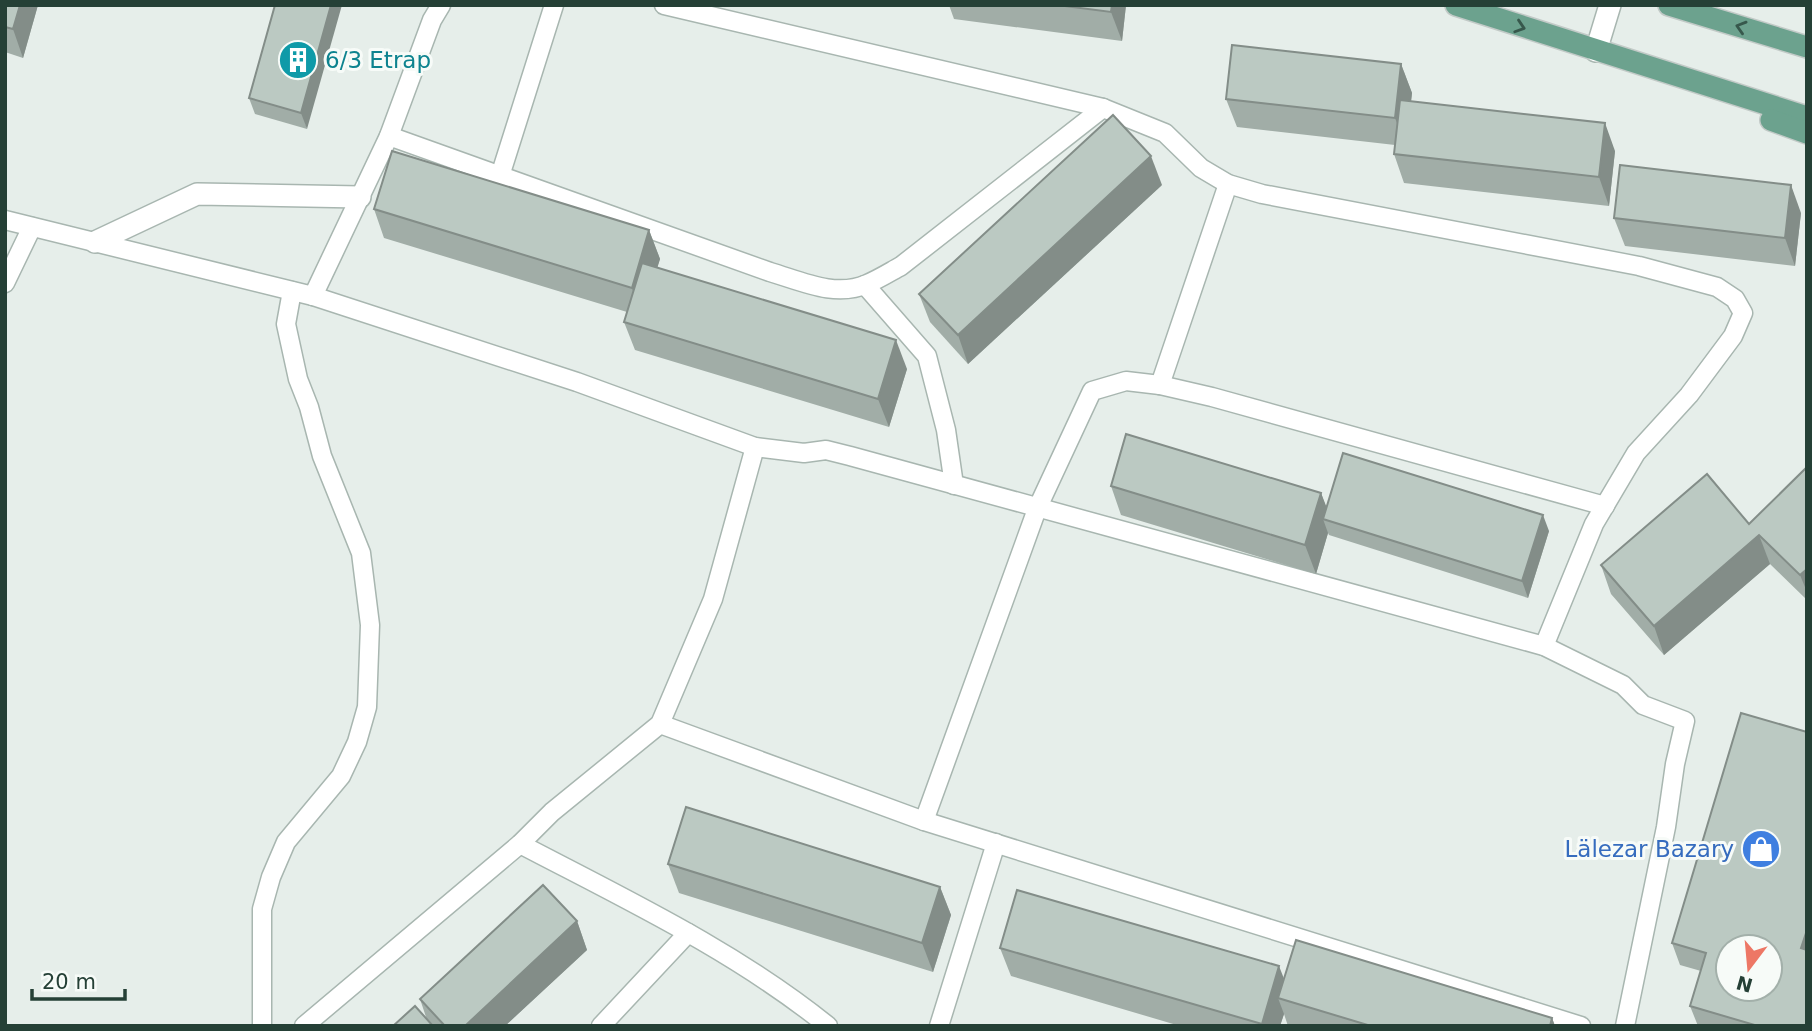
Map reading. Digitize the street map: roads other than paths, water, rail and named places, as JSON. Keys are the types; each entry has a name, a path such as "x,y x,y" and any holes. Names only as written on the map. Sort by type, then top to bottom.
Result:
{"main road":[{"path":"1456,5 1807,117"},
{"path":"1669,5 1807,47"},
{"path":"1597,51 1807,133"}],"street":[{"path":"1597,51 1610,5"},
{"path":"95,242 197,194 360,197"}],"lane":[{"path":"313,296 389,136 432,20 441,5"},
{"path":"500,176 554,5"},
{"path":"664,5 1103,108 1165,134 1201,168 1228,184 1262,194 1639,266 1717,287 1735,299 1743,313 1733,336 1689,395 1636,453 1594,524 1544,646"},
{"path":"389,136 818,287 840,291 865,285 901,266 1103,108"},
{"path":"1160,385 1228,184"},
{"path":"5,220 313,296 577,382 755,447 804,453 826,450 1544,646 1623,685 1643,705 1685,721 1625,1026"},
{"path":"5,283 32,227"},
{"path":"865,285 927,356 946,430 954,485"},
{"path":"262,1026 262,909 271,877 286,842 341,776 357,741 367,707 370,625 361,553 322,456 309,407 298,379 286,324 292,291"},
{"path":"924,821 1037,509 1092,391 1126,381 1160,385 1605,506"},
{"path":"304,1026 520,844 552,812 660,724 713,599 755,447"},
{"path":"660,724 924,821 1581,1026"},
{"path":"939,1026 996,843"},
{"path":"520,844 688,933 793,997 828,1026"},
{"path":"601,1026 688,933"}],"place":[{"name":"6/3 Etrap","path":"298,60"},
{"name":"Lälezar Bazary","path":"1761,849"}]}
